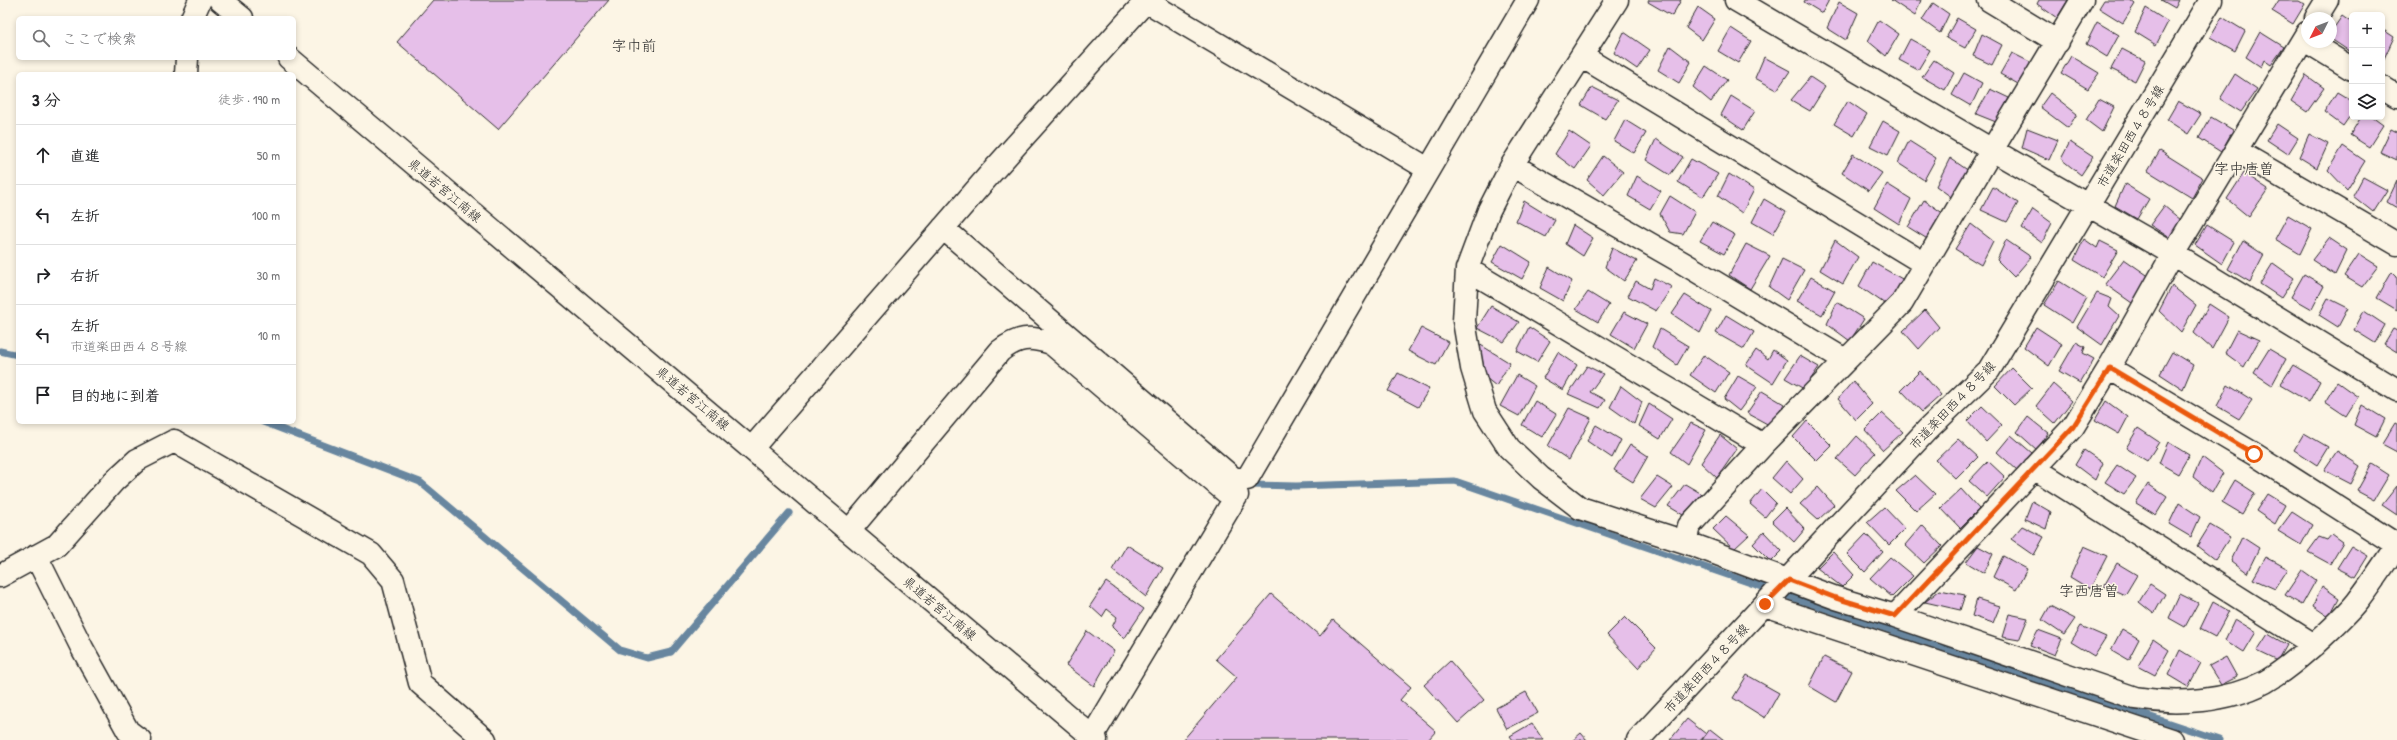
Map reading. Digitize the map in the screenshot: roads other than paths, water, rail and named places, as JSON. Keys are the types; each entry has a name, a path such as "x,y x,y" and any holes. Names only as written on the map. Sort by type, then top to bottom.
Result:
{"street":[{"path":"193,16 200,0"},
{"path":"220,0 240,16"},
{"path":"943,228 1234,479 1246,479 1528,0"},
{"path":"1617,0 1512,165 1489,210 1467,269 1464,321 1472,368 1485,412 1509,448 1540,478 1580,508 1685,542 1836,598 1895,616 2135,698 2156,701 2193,701 2234,693 2265,682 2292,664 2314,645 2357,602 2397,545 2254,454 2110,368"},
{"path":"1736,0 2172,254 2397,390"},
{"path":"1989,0 2058,42"},
{"path":"1685,542 1689,526 1763,445 1902,303 2082,0"},
{"name":"市道楽田西４８号線","path":"1638,740 1789,580 1927,430 1989,370 2211,0"},
{"path":"2320,12 2327,0"},
{"path":"752,448 943,228 1147,1 1428,169"},
{"path":"1895,616 2073,427 2110,368 2172,254 2301,47"},
{"path":"2320,48 2349,67"},
{"path":"1582,57 1925,264"},
{"path":"186,72 187,60"},
{"name":"県道若宮江南線","path":"291,60 752,448 1092,739"},
{"path":"2385,89 2397,96"},
{"path":"2237,151 2397,244"},
{"path":"1512,165 1683,263 1845,360"},
{"path":"1467,269 1763,445"},
{"path":"848,531 1000,351 1014,340 1028,338 1050,343 1226,492 1237,495 1092,739"},
{"path":"0,576 57,545 114,481 172,432 371,554 393,580 420,682 485,740"},
{"path":"2034,468 2314,645"},
{"path":"36,556 82,648 128,731 140,740"},
{"path":"1765,604 2172,740"}],"waterway":[{"path":"0,351 16,355"},
{"path":"268,424 420,482 620,650 647,658 671,652 789,513"},
{"path":"1247,485 1296,486 1455,481 1794,598 2220,740"}],"district":[{"name":"字巾前","path":"634,45"},
{"name":"字中唐曽","path":"2244,168"},
{"name":"字西唐曽","path":"2089,590"}]}
